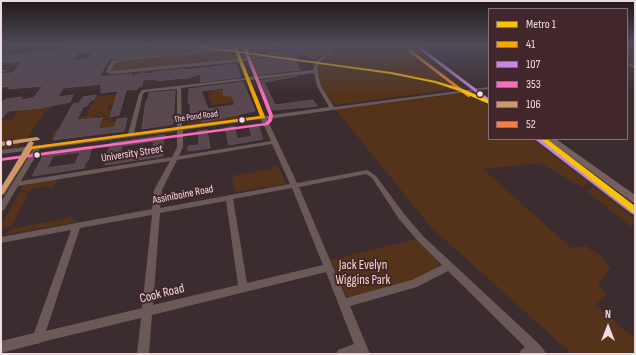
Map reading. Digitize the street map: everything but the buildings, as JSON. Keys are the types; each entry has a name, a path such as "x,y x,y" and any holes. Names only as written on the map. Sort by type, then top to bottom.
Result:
{"main road":[{"path":"437,62 488,99"},
{"path":"445,62 486,88"},
{"path":"440,64 476,86 486,88"},
{"path":"539,140 635,212"},
{"path":"552,140 635,200"}],"street":[{"path":"113,62 108,72 113,73 226,62"},
{"path":"242,62 263,117 295,185 362,351 342,354"},
{"path":"319,62 316,66 316,71 321,90 332,108"},
{"path":"131,134 141,93 146,90 316,71"},
{"path":"143,354 158,190 180,147 179,87"},
{"name":"The Pond Road","path":"1,152 486,88"},
{"name":"University Street","path":"16,184 276,142"},
{"path":"1,208 38,147"},
{"path":"1,193 30,148"},
{"name":"Assiniboine Road","path":"1,240 363,172 370,173 402,217 448,266"},
{"path":"229,198 243,288"},
{"path":"38,339 77,226"},
{"path":"343,303 414,284 448,266 533,352"},
{"name":"Cook Road","path":"1,347 329,267"}],"green space":[{"path":"114,62 219,62 111,71 110,70"},
{"path":"319,62 428,62 464,88 334,105 322,87 317,68"},
{"path":"227,89 223,94 232,95 232,100 229,103 209,104 214,103 209,100 210,94 208,93 216,90"},
{"path":"470,92 488,103 488,140 533,140 589,183 582,187 540,163 483,169 571,248 585,246 601,256 610,268 598,286 607,294 595,305 635,339 635,354 572,354 432,228 336,110"},
{"path":"121,94 116,97 114,104 108,105 107,109 113,108 108,118 102,112 90,111 101,113 106,118 103,120 111,119 111,122 117,122 115,129 51,138 56,129 100,123 102,117 90,114 100,118 79,119 89,114 89,109 98,96"},
{"path":"52,107 44,113 27,139 22,139 17,147 1,149 1,123 5,119 11,120 19,111"},
{"path":"191,113 191,120 200,118 202,124 187,125 187,114"},
{"path":"239,114 240,119 202,124 202,121 228,116 229,120 229,116"},
{"path":"278,165 286,184 235,192 232,176 273,169 272,166"},
{"path":"57,180 52,188 49,188 49,186 31,189 29,192 21,190 24,185"},
{"path":"594,187 635,219 633,225 630,226 587,191"},
{"path":"20,192 28,193 11,227 1,230 1,225"},
{"path":"72,217 71,221 77,220 76,222 3,235 12,229"},
{"name":"Jack Evelyn Wiggins Park","path":"416,239 437,260 439,265 438,267 411,281 352,297 346,295 330,260"}],"metro line":[{"name":"1","path":"307,62 391,73 436,82 461,90 488,102"},
{"name":"1","path":"544,140 635,210"}],"transit line":[{"name":"41","path":"241,62 263,117"},
{"name":"353","path":"2,160 266,124 270,121 271,115 250,62"},
{"name":"52","path":"424,62 469,96"},
{"name":"107","path":"437,62 488,100"},
{"name":"41","path":"1,193 30,148 263,117"},
{"name":"106","path":"1,144 37,139"},
{"name":"107","path":"539,140 635,212"},
{"name":"106","path":"1,193 31,143"}]}
